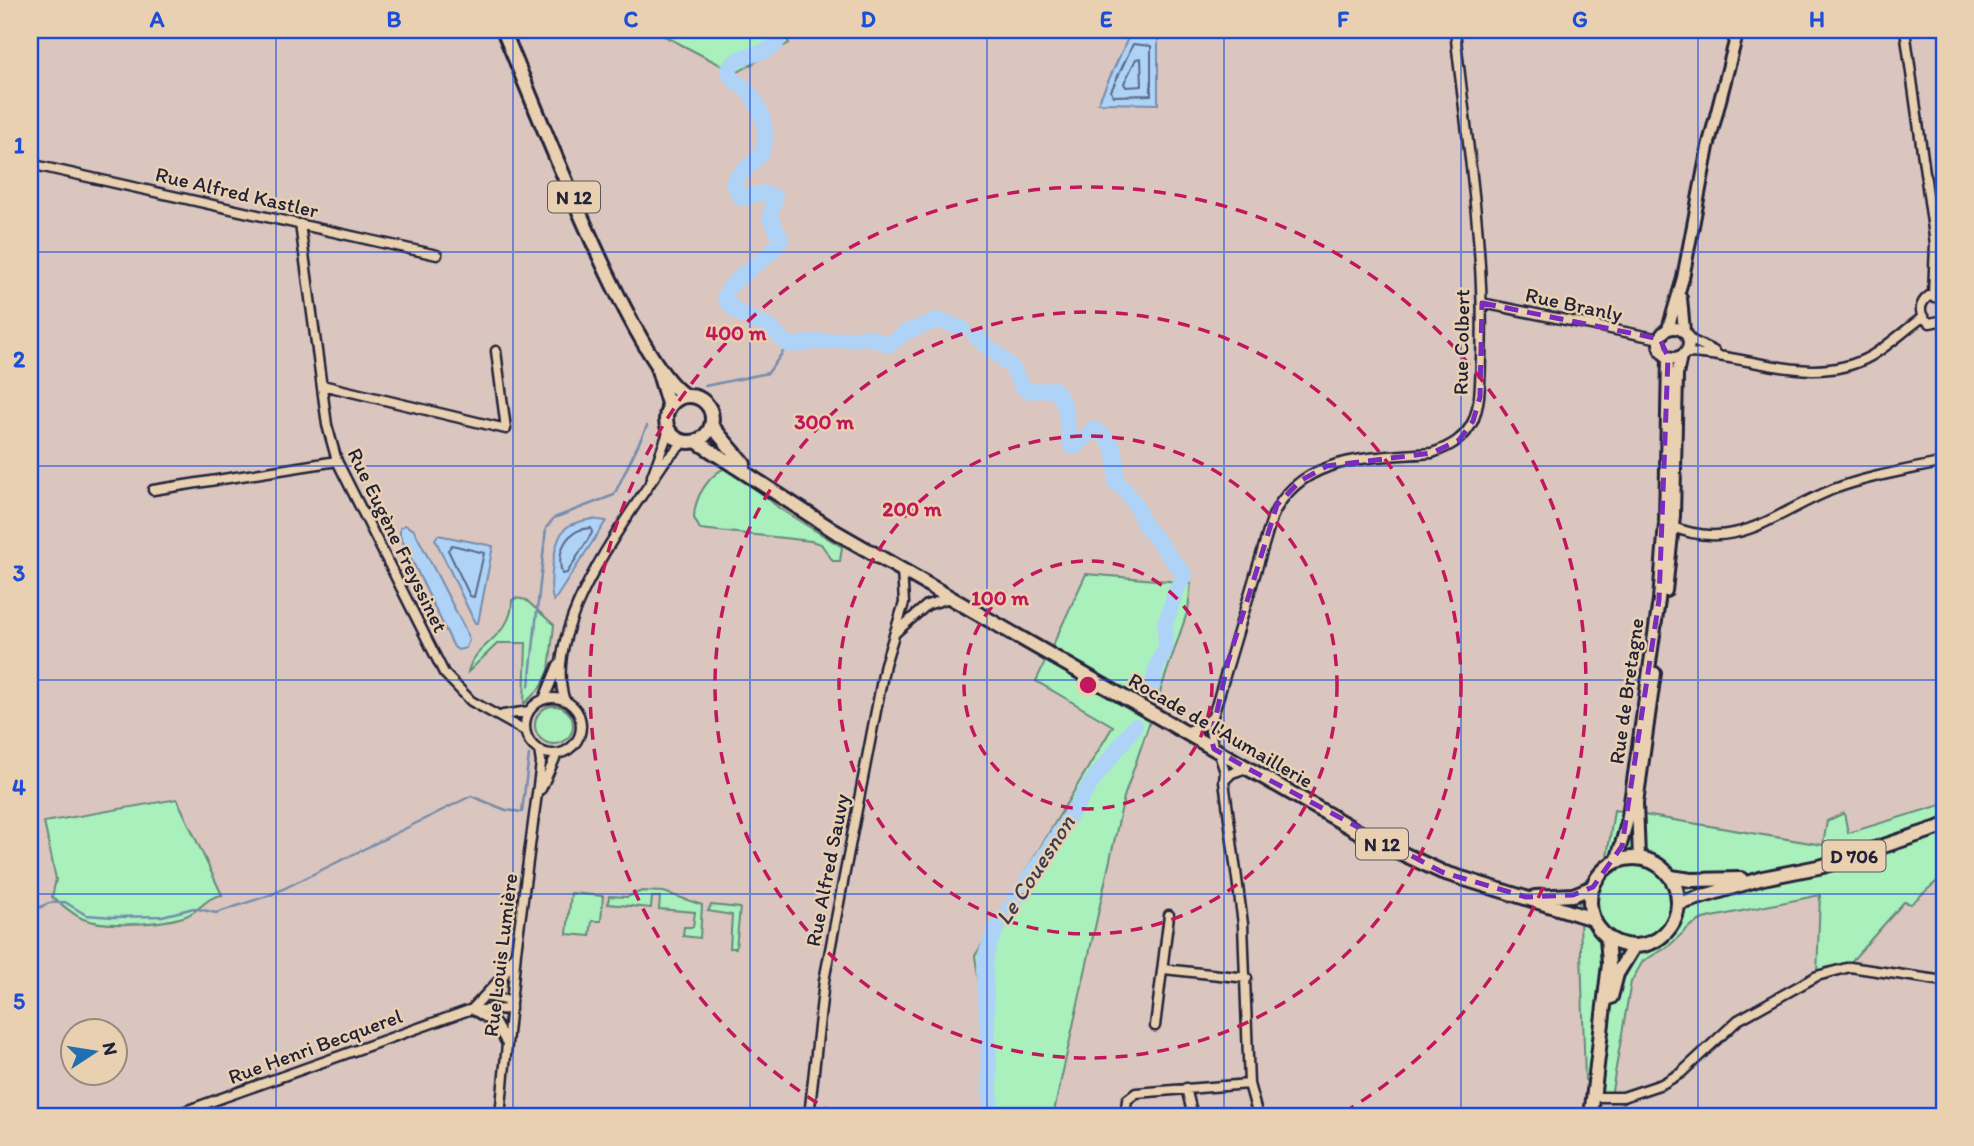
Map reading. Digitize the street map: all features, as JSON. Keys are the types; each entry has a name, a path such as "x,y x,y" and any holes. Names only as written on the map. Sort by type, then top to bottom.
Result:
{"main road":[{"name":"N 12","path":"503,30 600,258 654,360 669,407"},
{"path":"1669,525 1668,357 1660,347 1660,339 1668,329 1683,278 1708,147 1738,30"},
{"path":"1669,525 1677,375 1686,335 1681,323 1683,278"},
{"path":"1668,329 1676,328 1686,335"},
{"path":"1668,357 1683,355"},
{"name":"N 12","path":"654,360 686,396"},
{"path":"686,396 701,398 710,410 711,425 706,435 691,441 669,430 666,415 669,407 686,396"},
{"path":"1668,411 1675,429"},
{"name":"Rocade de l'Aumaillerie","path":"711,425 724,443 764,484"},
{"name":"Rocade de l'Aumaillerie","path":"691,441 764,484 805,513 950,598 1409,858 1442,872 1593,919"},
{"name":"Rue de Bretagne","path":"1639,858 1637,803 1669,525"},
{"name":"Rue de Bretagne","path":"1616,862 1622,846 1632,786 1669,525"},
{"name":"D 706","path":"1678,904 1763,878 1823,866 1944,826"},
{"path":"1639,858 1652,862 1671,877 1678,904 1675,919 1668,931 1658,939 1634,946 1618,944 1607,937 1593,919 1590,897 1602,872 1616,862 1639,858"},
{"name":"D 706","path":"1671,877 1691,880 1763,878"},
{"name":"Rocade de l'Aumaillerie","path":"1526,897 1573,895 1593,887"},
{"path":"1591,1116 1609,964 1607,937"},
{"path":"1598,1056 1617,974 1634,946"}],"street":[{"name":"Rue Colbert","path":"1258,1116 1249,1084 1247,978 1225,772 1210,731 1277,505 1300,481 1327,466 1432,453 1459,440 1473,421 1479,397 1482,303 1455,30"},
{"path":"1905,30 1935,244 1933,295"},
{"name":"Rue Alfred Kastler","path":"30,164 437,255"},
{"name":"Rue Eugène Freyssinet","path":"300,224 327,425 338,461 444,673 471,701 525,731"},
{"path":"1933,295 1944,299"},
{"path":"1923,317 1923,302 1933,295"},
{"name":"Rue Branly","path":"1482,303 1660,339"},
{"path":"1923,317 1935,324 1944,320"},
{"path":"1683,355 1730,356 1814,371 1840,368 1870,356 1923,317"},
{"path":"1686,335 1730,356"},
{"path":"322,385 506,429 496,351"},
{"path":"648,488 669,430"},
{"path":"500,715 529,711 544,699 560,659 572,611 666,461 691,441"},
{"path":"153,490 338,461"},
{"path":"1669,525 1704,535 1750,530 1834,489 1944,462"},
{"name":"Rue Alfred Sauvy","path":"808,1116 824,981 885,664 904,603 902,570"},
{"path":"895,634 927,605 950,598"},
{"path":"560,659 560,682 565,701"},
{"path":"529,711 525,731 530,742 539,750 557,754 573,746 580,729 577,711 565,701 544,699"},
{"path":"1185,732 1205,725 1213,716"},
{"name":"Rue Louis Lumière","path":"500,1116 516,952 541,763 539,750"},
{"name":"Rue Louis Lumière","path":"537,798 557,754"},
{"path":"1224,781 1232,773 1247,768"},
{"path":"1156,1026 1169,915"},
{"name":"Rue Henri Becquerel","path":"171,1116 472,1009 504,975 516,952"},
{"path":"1594,1097 1623,1097 1662,1084 1681,1073 1738,1020 1817,976 1850,967 1944,981"},
{"path":"1164,969 1247,978"},
{"path":"487,996 505,1000 511,1008"},
{"name":"Rue Henri Becquerel","path":"472,1009 502,1012 511,1008"},
{"path":"472,1009 495,1023 507,1046"},
{"path":"1125,1116 1128,1100 1136,1093 1249,1084"},
{"path":"1186,1088 1193,1116"}],"highlighted area":[{"path":"1482,303 1660,339 1668,357 1659,600 1622,846 1593,887 1573,895 1526,897 1442,872 1214,749 1211,738 1228,662 1277,505 1300,481 1327,466 1432,453 1459,440 1473,421 1480,397"}],"green space":[{"path":"653,30 782,30 789,43 736,73"},
{"path":"730,466 780,509 842,547 840,561 833,561 821,544 811,541 700,529 694,518 700,494 716,474"},
{"path":"1086,574 1191,583 1188,610 1124,797 1053,1116 998,1116 975,956 1113,726 1036,681"},
{"path":"512,600 526,600 554,625 549,670 542,686 524,704 526,643 498,643 468,672 478,654 506,623 511,613"},
{"path":"554,706 568,711 573,725 568,739 554,744 540,739 535,725 540,711"},
{"path":"177,799 222,895 176,919 119,924 83,919 52,897 56,879 44,822"},
{"path":"1944,804 1944,875 1911,904 1904,902 1850,963 1837,965 1817,976 1820,895 1703,919 1690,926 1668,947 1643,961 1631,982 1610,1102 1585,1080 1579,887 1607,857 1614,810 1823,845 1827,821 1844,813 1848,833"},
{"path":"642,891 664,892 702,905 700,938 683,936 684,927 693,927 695,912 659,909 660,897 652,897 651,908 608,904 609,896 627,897"},
{"path":"571,893 603,896 601,921 592,921 590,936 567,934"},
{"path":"711,905 740,908 736,948 730,948 732,915 708,911"}],"water":[{"path":"1129,36 1158,36 1158,104 1098,103"},
{"path":"592,519 606,521 554,601 551,586 553,564 562,533 571,524"},
{"path":"405,525 414,530 465,629 469,640 466,648 458,650 454,647 400,536 400,528"},
{"path":"438,535 493,546 478,623 475,623 435,539"}],"waterway":[{"name":"Le Couesnon","path":"779,30 774,46 741,58 729,70 758,107 765,129 762,151 733,184 741,198 763,193 775,197 770,217 781,239 768,255 734,283 725,297 738,312 770,328 788,345 870,337 889,345 906,332 938,320 962,328"},
{"name":"Le Couesnon","path":"976,337 1012,367 1022,387 1031,391 1055,389 1064,404 1071,446 1077,446 1093,429 1108,440 1116,458 1116,483 1124,489 1137,507 1143,523 1185,575 1177,588 1165,625 1166,647 1157,666 1150,696"},
{"path":"705,386 768,373 788,345"},
{"path":"529,686 546,528 554,518 614,495 647,426"},
{"name":"Le Couesnon","path":"991,1116 986,954 995,931 1094,779 1135,726"},
{"path":"30,912 49,903 65,902 86,915 113,917 162,916 194,908 216,913 273,894 471,796 506,810 522,812 529,755"}]}
